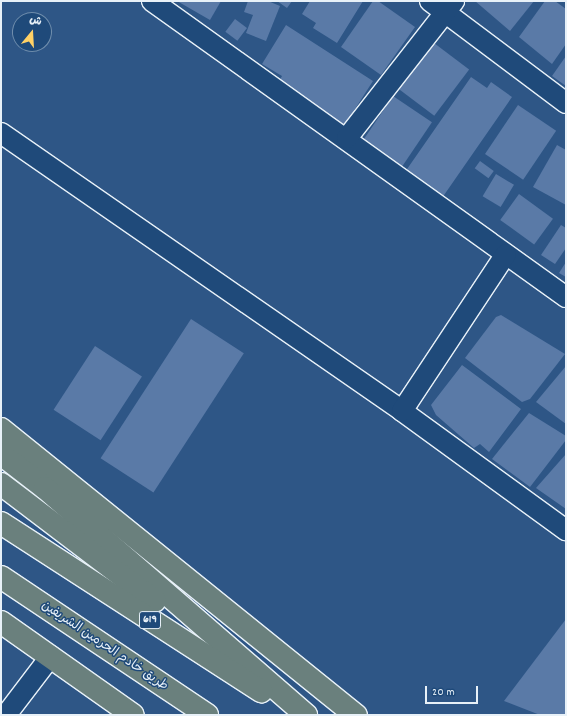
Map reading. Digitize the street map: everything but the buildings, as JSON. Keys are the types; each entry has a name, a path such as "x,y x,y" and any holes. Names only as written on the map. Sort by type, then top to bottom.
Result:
{"main road":[{"path":"1,429 356,715"},
{"path":"1,454 50,493 305,715"},
{"path":"1,484 305,715"},
{"name":"619","path":"1,523 300,715"},
{"name":"طريق خادم الحرمين الشريفين","path":"1,578 134,668 207,715"},
{"path":"1,622 133,715"},
{"path":"134,668 186,715"}],"street":[{"path":"152,1 347,138 566,297"},
{"path":"347,138 443,5 566,103"},
{"path":"1,133 402,411 566,530"},
{"path":"402,411 506,254"},
{"path":"6,715 51,656"}]}
